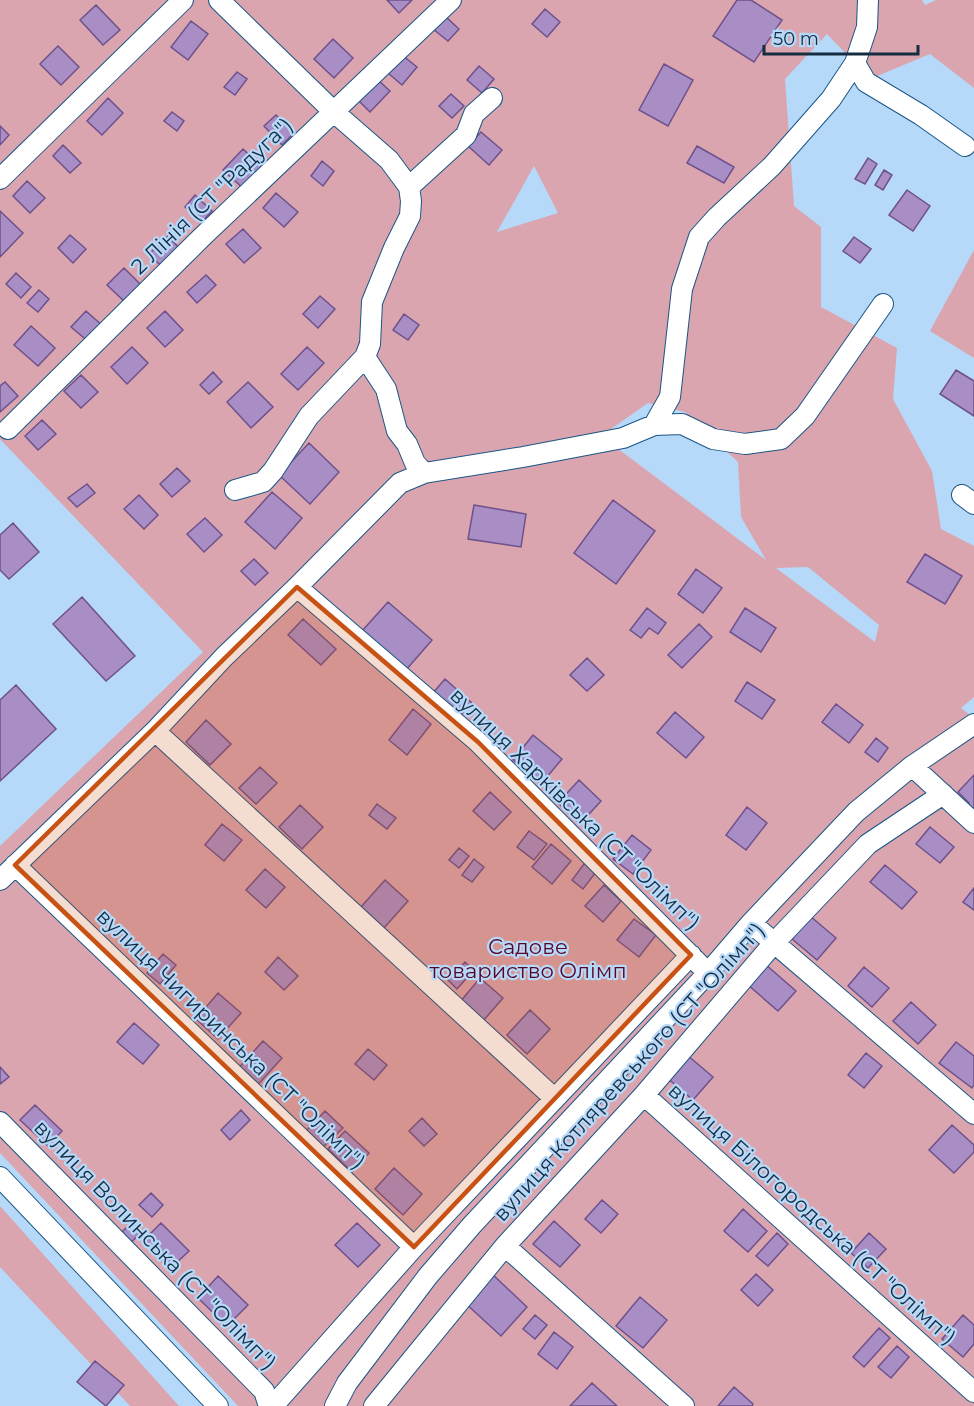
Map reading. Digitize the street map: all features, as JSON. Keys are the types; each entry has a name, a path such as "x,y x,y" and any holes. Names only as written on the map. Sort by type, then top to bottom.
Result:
{"street":[{"path":"0,179 183,0"},
{"path":"219,0 334,112 388,160 409,187 411,201 410,216 372,302 370,344 364,357 309,416 273,471 263,482 235,490"},
{"name":"2 Лінія (СТ \"Радуга\")","path":"8,429 202,237 451,0"},
{"path":"654,425 670,397 682,289 699,237 772,166 831,99 855,63 867,27 868,0"},
{"path":"855,63 866,82 921,115 965,146"},
{"path":"409,187 466,135 474,114 492,98"},
{"path":"0,880 155,731 224,657 400,483 424,473 623,438 654,425 682,424 714,439 745,444 781,439 805,416 883,304"},
{"path":"364,357 386,389 397,431 407,444 415,463 424,473"},
{"name":"вулиця Харківська (СТ \"Олімп\")","path":"297,587 478,742 708,972"},
{"path":"335,1406 347,1383 435,1267 751,923 856,812 912,766 974,724"},
{"path":"155,731 554,1098"},
{"path":"912,766 974,823"},
{"name":"вулиця Котляревського (СТ \"Олімп\")","path":"374,1406 505,1246 644,1095 774,943 868,844 943,794"},
{"name":"вулиця Чигиринська (СТ \"Олімп\")","path":"15,865 414,1247"},
{"path":"751,923 974,1114"},
{"name":"вулиця Котляревського (СТ \"Олімп\")","path":"271,1406 414,1247 691,955"},
{"name":"вулиця Білогородська (СТ \"Олімп\")","path":"644,1095 974,1392"},
{"name":"вулиця Волинська (СТ \"Олімп\")","path":"0,1122 264,1391 271,1406"},
{"path":"0,1177 218,1406"},
{"path":"505,1246 684,1406"}],"highlighted area":[{"path":"297,587 478,742 691,955 414,1247 15,865"}],"green space":[{"name":"Садове товариство Олімп","path":"0,0 922,0 925,5 936,0 974,0 974,88 930,54 870,79 827,34 785,79 794,206 821,227 821,307 897,348 893,399 932,471 941,529 974,546 974,697 961,708 974,718 974,1406 238,1406 0,1153 0,846 203,652 0,439","holes":["534,166 558,213 497,232","648,403 685,412 738,462 741,517 766,560 601,436","808,567 879,625 875,642 776,568"]},
{"path":"974,250 974,358 930,331"},
{"path":"0,1206 179,1406 130,1406 0,1267"}],"building":[{"path":"387,0 412,0 399,13"},
{"path":"737,0 751,0 782,20 754,62 713,36"},
{"path":"96,5 120,30 103,45 80,20"},
{"path":"545,9 560,22 547,37 532,24"},
{"path":"445,16 459,29 448,41 433,29"},
{"path":"191,21 208,34 188,60 171,47"},
{"path":"333,39 353,58 334,78 314,59"},
{"path":"58,46 79,67 61,85 40,64"},
{"path":"402,55 417,67 402,85 388,73"},
{"path":"664,64 693,80 668,126 639,110"},
{"path":"479,66 494,79 482,93 467,80"},
{"path":"237,72 247,79 235,95 224,87"},
{"path":"377,79 390,91 370,112 357,99"},
{"path":"451,94 464,106 452,118 439,106"},
{"path":"108,98 123,113 102,135 87,121"},
{"path":"172,112 184,121 177,131 164,121"},
{"path":"276,115 294,133 282,145 264,126"},
{"path":"0,126 9,135 0,145"},
{"path":"481,132 502,150 489,165 468,146"},
{"path":"63,145 81,163 70,173 53,156"},
{"path":"697,146 734,167 724,183 687,163"},
{"path":"243,149 264,169 245,190 223,170"},
{"path":"868,158 877,164 865,184 855,179"},
{"path":"322,161 334,171 323,186 311,176"},
{"path":"884,170 892,175 883,190 875,185"},
{"path":"27,181 45,198 30,213 13,196"},
{"path":"907,190 930,206 913,231 889,215"},
{"path":"276,193 298,212 284,227 263,208"},
{"path":"195,195 212,211 202,222 185,207"},
{"path":"0,211 23,233 0,257"},
{"path":"243,229 261,248 244,263 226,244"},
{"path":"70,235 86,249 73,263 58,248"},
{"path":"168,236 182,251 164,269 149,254"},
{"path":"854,237 871,249 860,263 843,251"},
{"path":"124,268 143,287 127,304 107,285"},
{"path":"16,273 31,287 21,298 6,284"},
{"path":"206,275 216,285 197,303 187,292"},
{"path":"39,290 49,299 38,312 27,303"},
{"path":"320,296 335,309 318,328 303,314"},
{"path":"86,311 104,327 90,343 71,327"},
{"path":"165,311 183,330 165,347 147,328"},
{"path":"404,314 419,325 408,340 393,330"},
{"path":"31,326 55,348 38,366 14,345"},
{"path":"132,347 148,363 127,384 111,367"},
{"path":"307,347 324,363 298,390 281,374"},
{"path":"956,370 974,381 974,416 940,394"},
{"path":"213,372 222,382 209,394 200,385"},
{"path":"81,375 98,392 81,408 64,391"},
{"path":"5,382 18,396 0,412 0,386"},
{"path":"248,382 273,407 251,428 227,402"},
{"path":"42,420 56,434 38,450 25,436"},
{"path":"309,443 339,472 310,504 279,475"},
{"path":"177,468 190,481 172,497 160,484"},
{"path":"87,484 95,493 77,507 68,498"},
{"path":"272,492 302,518 275,549 245,522"},
{"path":"139,495 158,515 144,529 124,509"},
{"path":"613,500 655,531 616,584 574,553"},
{"path":"474,505 526,514 521,547 468,539"},
{"path":"205,518 222,535 204,552 187,534"},
{"path":"13,523 39,552 9,579 0,570 0,535"},
{"path":"925,554 962,576 945,604 907,582"},
{"path":"254,559 268,573 255,585 241,571"},
{"path":"696,569 722,588 703,613 678,594"},
{"path":"82,597 135,656 106,681 53,624"},
{"path":"388,602 432,640 406,670 362,631"},
{"path":"647,608 666,623 658,634 649,628 641,638 630,630"},
{"path":"745,608 776,628 761,652 730,632"},
{"path":"303,619 336,649 321,665 288,635"},
{"path":"699,624 712,637 682,668 668,655"},
{"path":"587,658 604,675 587,691 570,675"},
{"path":"445,679 472,703 459,717 433,693"},
{"path":"747,682 775,700 762,719 735,701"},
{"path":"16,685 56,729 0,781 0,700"},
{"path":"836,704 863,725 849,743 822,722"},
{"path":"413,709 431,724 407,755 389,740"},
{"path":"675,712 704,737 686,758 657,733"},
{"path":"206,720 231,744 210,765 186,742"},
{"path":"533,735 562,759 541,784 513,760"},
{"path":"876,738 888,748 878,762 865,752"},
{"path":"260,767 277,783 256,804 239,788"},
{"path":"974,775 974,815 965,807 969,803 958,792"},
{"path":"579,780 601,801 580,824 558,803"},
{"path":"490,792 511,812 494,830 473,811"},
{"path":"377,804 396,818 387,829 369,815"},
{"path":"300,805 323,827 302,849 279,827"},
{"path":"747,807 767,823 746,850 726,835"},
{"path":"222,824 242,840 224,861 205,845"},
{"path":"930,827 954,847 940,863 916,844"},
{"path":"529,831 547,844 534,860 517,847"},
{"path":"632,835 651,850 633,874 613,859"},
{"path":"551,844 571,861 552,884 532,867"},
{"path":"459,848 469,856 459,868 449,860"},
{"path":"474,859 484,867 472,882 462,875"},
{"path":"584,864 596,872 583,889 572,880"},
{"path":"885,865 917,892 902,909 870,882"},
{"path":"265,869 285,887 266,908 246,890"},
{"path":"385,880 408,901 384,928 361,907"},
{"path":"604,885 621,901 603,922 585,906"},
{"path":"974,888 974,910 963,902"},
{"path":"810,916 836,938 817,960 792,939"},
{"path":"634,919 656,935 639,957 617,940"},
{"path":"163,954 176,965 160,984 147,973"},
{"path":"278,957 298,976 284,990 265,972"},
{"path":"465,962 474,970 457,989 448,980"},
{"path":"765,964 796,991 778,1011 748,985"},
{"path":"864,967 889,988 872,1007 848,986"},
{"path":"480,978 503,998 483,1021 460,1002"},
{"path":"218,993 241,1013 218,1039 196,1019"},
{"path":"911,1002 936,1025 918,1044 893,1021"},
{"path":"530,1010 550,1029 527,1054 507,1035"},
{"path":"134,1023 159,1045 143,1064 117,1042"},
{"path":"263,1041 282,1058 254,1089 235,1072"},
{"path":"956,1042 974,1056 974,1085 972,1088 939,1063"},
{"path":"368,1049 387,1065 374,1080 355,1064"},
{"path":"866,1053 882,1066 864,1088 848,1075"},
{"path":"686,1054 713,1077 693,1100 666,1077"},
{"path":"0,1067 9,1077 0,1084"},
{"path":"35,1105 62,1131 48,1146 20,1120"},
{"path":"241,1110 250,1120 230,1140 221,1130"},
{"path":"325,1111 343,1128 321,1149 304,1133"},
{"path":"422,1118 437,1134 424,1146 409,1131"},
{"path":"952,1125 974,1145 974,1152 954,1173 929,1150"},
{"path":"345,1131 369,1153 352,1172 328,1149"},
{"path":"394,1168 422,1194 403,1215 375,1189"},
{"path":"151,1193 163,1205 152,1217 139,1205"},
{"path":"602,1200 618,1214 601,1233 585,1219"},
{"path":"743,1209 767,1231 748,1252 724,1231"},
{"path":"554,1221 580,1245 560,1267 533,1244"},
{"path":"132,1222 142,1231 127,1247 117,1237"},
{"path":"161,1223 189,1251 170,1269 143,1241"},
{"path":"357,1223 380,1245 358,1267 335,1245"},
{"path":"777,1233 788,1244 768,1266 756,1256"},
{"path":"869,1233 886,1249 868,1268 851,1253"},
{"path":"490,1272 527,1307 501,1336 463,1301"},
{"path":"756,1274 773,1290 758,1306 741,1290"},
{"path":"218,1276 248,1305 227,1326 198,1298"},
{"path":"640,1297 667,1320 643,1348 616,1326"},
{"path":"535,1315 547,1325 535,1339 523,1329"},
{"path":"963,1315 974,1325 974,1344 963,1357 942,1339"},
{"path":"879,1328 890,1338 864,1367 853,1357"},
{"path":"554,1332 573,1347 557,1369 538,1354"},
{"path":"897,1346 909,1357 891,1378 878,1367"},
{"path":"95,1361 124,1385 106,1406 77,1382"},
{"path":"592,1383 617,1406 570,1406"},
{"path":"734,1387 753,1404 752,1406 718,1406"}]}
